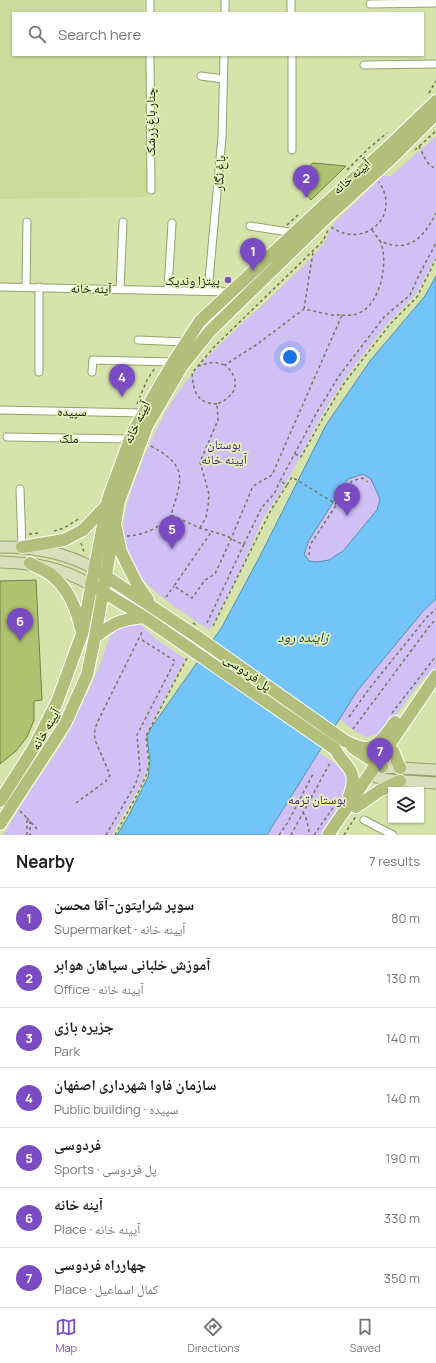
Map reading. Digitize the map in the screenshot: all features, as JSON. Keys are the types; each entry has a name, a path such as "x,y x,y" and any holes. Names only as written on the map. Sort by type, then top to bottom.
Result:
{"main road":[{"name":"آیینه خانه","path":"0,801 33,749 53,709 82,634 106,506 130,439 173,362 200,321 436,101"},
{"name":"آیینه خانه","path":"0,824 45,757 65,724 87,675 106,576 114,520 119,501 147,426 182,366 210,331 327,217 394,156 436,114"},
{"path":"22,547 64,540 83,530 106,506"},
{"path":"114,520 121,552 137,584 154,607"},
{"path":"0,547 22,547 59,553 74,558 95,569"},
{"path":"0,562 30,563 67,572 91,584"},
{"path":"30,563 50,574 66,591 77,611 82,634"},
{"name":"پل فردوسی","path":"95,569 196,636 345,742 376,770"},
{"name":"پل فردوسی","path":"91,584 144,617 188,653 333,755 376,770"},
{"path":"95,637 112,624 125,619 144,617"},
{"path":"345,742 367,748 378,743 393,726 425,680 436,676"},
{"path":"337,835 351,808 436,676"},
{"path":"376,770 393,751 436,690"},
{"path":"53,709 63,709 69,716"},
{"path":"393,751 400,768"},
{"path":"333,755 340,758 350,769 354,778 351,808"},
{"path":"376,770 400,768 436,770"},
{"path":"376,770 400,781 436,782"},
{"path":"328,835 351,808 378,791 400,781"}],"street":[{"path":"150,0 150,12"},
{"path":"225,0 225,12"},
{"path":"291,0 291,12"},
{"path":"370,4 436,4"},
{"name":"چنار باغ زرشک","path":"150,56 151,190"},
{"name":"باغ نگار","path":"208,291 222,136 224,56"},
{"path":"292,56 292,150"},
{"path":"364,65 436,64"},
{"path":"201,76 223,80"},
{"path":"26,287 27,222"},
{"path":"120,289 123,222"},
{"path":"168,290 172,223"},
{"path":"250,226 295,233"},
{"name":"آینه خانه","path":"0,287 232,292"},
{"path":"39,287 39,372"},
{"path":"138,340 186,342"},
{"path":"92,372 94,360 173,362"},
{"name":"سپیده","path":"0,410 144,413"},
{"name":"ملک","path":"7,437 130,439"},
{"path":"20,488 22,547"},
{"path":"364,820 393,835"}],"path":[{"path":"419,146 427,162 436,170"},
{"path":"188,377 215,346 323,241 330,226 336,230 353,235 363,234 378,225 384,217 386,208 384,190 379,180"},
{"path":"380,241 389,245 401,246 410,244 423,234 436,213"},
{"path":"304,309 327,314 350,316 363,311 373,302 383,273 384,259 383,247 371,230"},
{"path":"207,623 262,507 274,494 317,412 339,376 384,317 410,295 436,243"},
{"path":"225,365 256,345 304,309 313,251"},
{"path":"295,454 301,457 345,382 391,323 417,297 436,259"},
{"path":"174,586 192,598 205,580 215,574 253,486 272,475 342,315"},
{"path":"192,373 192,386 198,397 204,402 217,404 231,396 234,390 235,381 233,374 225,365 214,362 197,366"},
{"path":"200,528 207,512 209,494 200,462 218,420 217,404"},
{"path":"122,536 144,533 160,525 172,515 180,484 179,469 173,460 148,444"},
{"path":"213,626 271,510 292,477 336,504"},
{"path":"309,555 310,545 352,481 362,478 368,482"},
{"path":"280,481 287,485"},
{"path":"172,515 200,528 212,531 244,544"},
{"path":"166,597 212,531"},
{"path":"349,717 369,689 427,617 436,609"},
{"path":"353,729 431,624 436,620"},
{"path":"76,803 106,781 110,775 96,742 94,734 96,723 144,630"},
{"path":"106,835 136,783 140,769 137,735 175,661 139,638"},
{"path":"115,835 138,796 146,776 149,765 146,736 188,653"},
{"path":"389,717 436,656"},
{"path":"291,835 333,755"},
{"path":"279,835 288,822 314,772"},
{"path":"314,835 340,797"},
{"path":"18,809 38,830"},
{"path":"303,812 310,835"},
{"path":"27,818 27,835"},
{"path":"30,821 30,835"}],"shaded area":[{"path":"0,0 144,0 144,12 12,12 12,56 145,56 147,197 0,199"}],"green space":[{"name":"بوستان آیینه خانه","path":"436,136 436,257 417,293 388,323 346,377 322,415 280,494 263,519 239,573 209,630 158,594 146,583 129,558 124,535 126,508 152,438 164,415 185,383 212,353 320,249 330,229 335,223 382,176 391,176"},
{"path":"363,473 371,479 380,499 377,510 343,551 329,560 317,562 309,561 304,554 309,540 348,479"},
{"path":"436,599 435,674 424,677 382,734 365,737 339,719 357,691 424,610"},
{"path":"129,624 141,625 156,639 185,659 146,735 148,766 143,781 112,835 3,835 64,741 99,667 110,636 120,627"},
{"name":"بوستان ترمه","path":"318,752 335,763 348,777 342,804 322,835 267,835"}],"water":[{"name":"زاینده رود","path":"436,276 436,599 424,610 357,691 267,835 117,835 148,777 150,761 147,736 151,728 222,627 260,556 326,425 370,361 425,296","holes":["363,474 371,479 380,499 377,510 343,551 329,560 317,562 309,561 304,554 309,540 348,479"]}],"building":[{"path":"313,163 346,166 311,200 294,181"},
{"path":"36,580 42,700 34,701 34,720 27,737 16,751 0,764 0,581"}],"place":[{"name":"آموزش خلبانی سپاهان هوابر","path":"306,198"},
{"name":"سوپر شرایتون-آقا محسن","path":"253,271"},
{"name":"پیتزا وندیک","path":"228,280"},
{"name":"سازمان فاوا شهرداری اصفهان","path":"122,397"},
{"name":"جزیره بازی","path":"347,516"},
{"name":"فردوسی","path":"172,549"},
{"name":"آینه خانه","path":"20,641"},
{"name":"چهارراه فردوسی","path":"380,771"}]}
